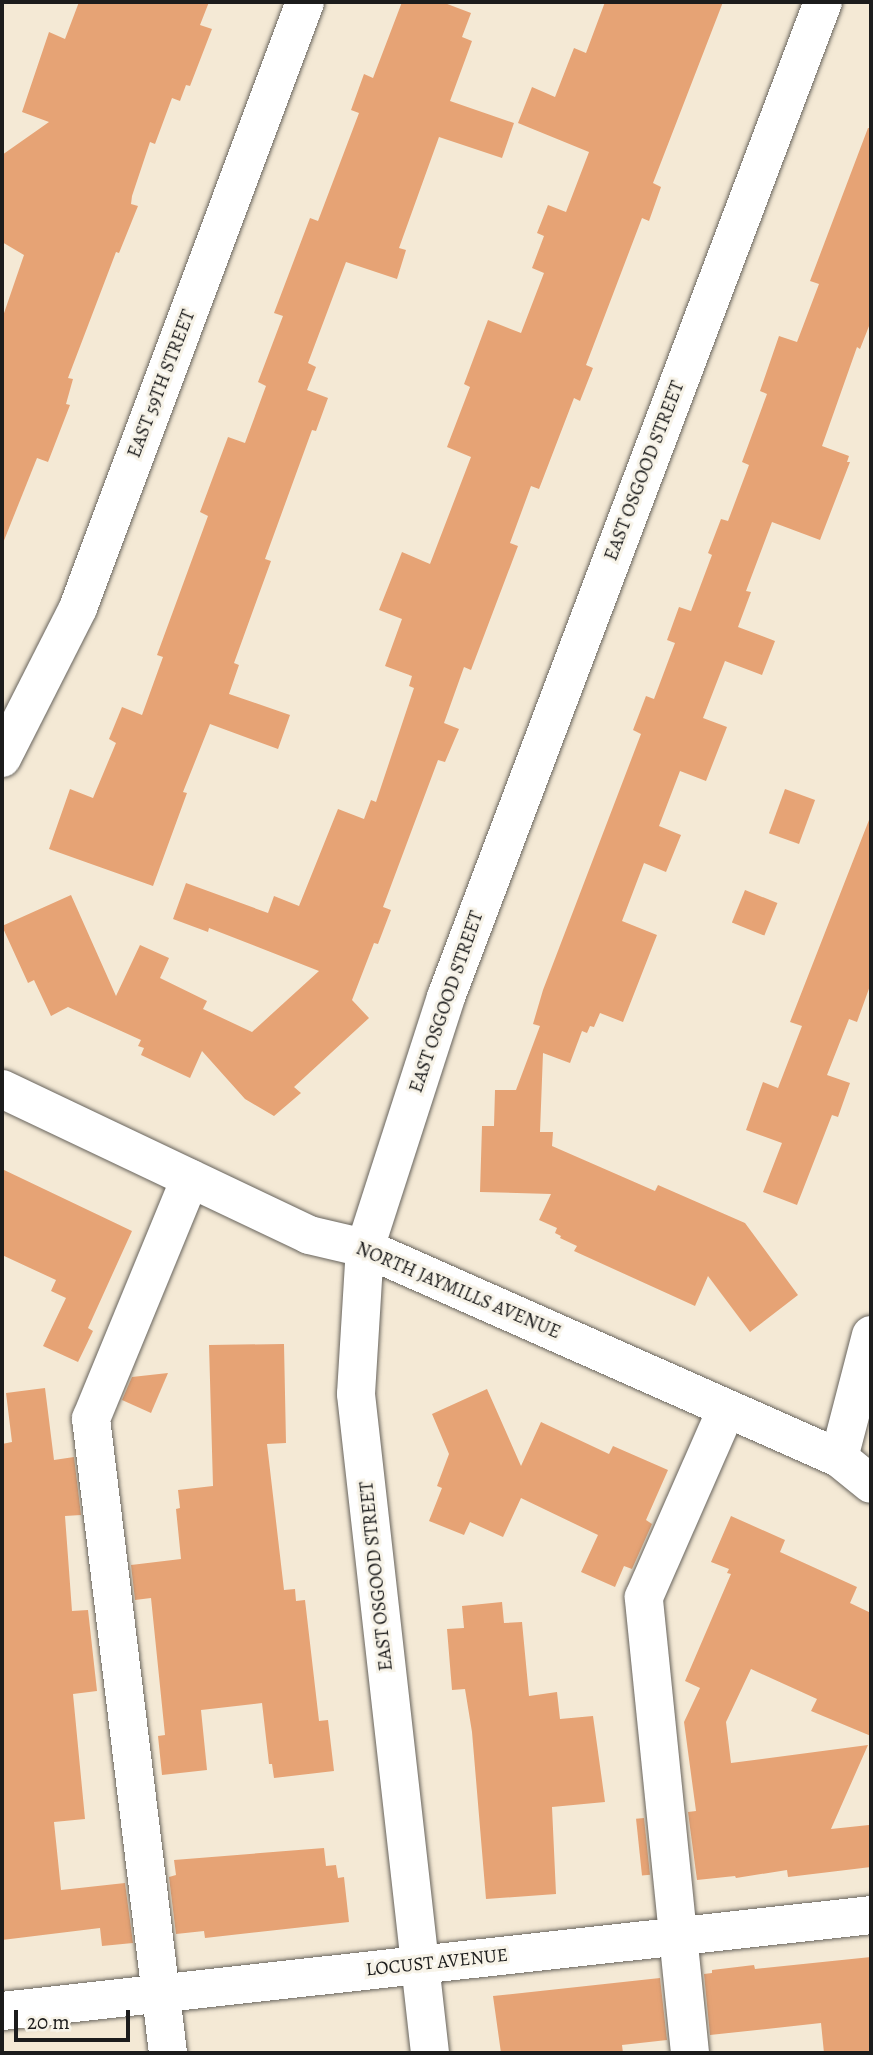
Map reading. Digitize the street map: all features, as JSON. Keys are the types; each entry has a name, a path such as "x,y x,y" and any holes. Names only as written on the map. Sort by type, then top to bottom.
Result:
{"street":[{"name":"EAST 59TH STREET","path":"2,758 78,608 305,2"},
{"name":"EAST OSGOOD STREET","path":"430,2053 356,1394 365,1248 446,997 822,2"},
{"name":"NORTH JAYMILLS AVENUE","path":"2,1089 309,1235 365,1248 839,1458 871,1484"},
{"path":"168,2053 92,1419 190,1178"},
{"path":"839,1458 871,1335"},
{"path":"690,2053 644,1597 726,1410"},
{"name":"LOCUST AVENUE","path":"2,2011 871,1915"}],"building":[{"path":"79,2 209,2 200,25 212,29 190,86 186,85 180,101 172,98 155,144 150,142 132,196 131,204 138,206 119,253 116,252 68,378 73,379 66,404 70,405 48,462 37,458 3,543 2,319 24,255 2,242 2,155 49,122 22,112 49,32 65,39"},
{"path":"402,2 442,2 471,13 462,37 472,41 450,101 514,123 502,158 439,137 399,248 406,250 397,279 346,262 308,363 316,367 307,390 328,398 316,431 312,430 265,559 271,561 234,663 239,665 229,694 290,715 278,749 210,724 183,792 187,793 153,886 49,849 70,789 93,798 116,743 109,739 122,707 142,715 163,657 157,655 208,516 200,512 228,437 245,443 266,386 258,382 283,316 274,313 310,218 318,221 359,113 351,110 364,74 373,78"},
{"path":"605,2 723,2 653,183 661,187 649,221 642,218 586,365 593,368 580,401 574,398 539,489 531,486 510,543 518,546 471,670 464,667 444,723 459,729 445,762 438,760 383,907 391,910 378,944 374,943 352,1000 369,1018 294,1087 301,1093 274,1116 245,1099 202,1051 190,1078 141,1055 144,1048 138,1046 141,1040 68,1007 51,1016 34,980 28,983 2,926 71,895 116,996 140,945 169,958 160,978 207,1001 203,1009 252,1032 319,971 209,928 208,932 173,919 186,883 268,913 274,896 299,906 338,809 364,819 371,800 376,802 414,688 409,686 412,676 385,666 402,619 379,610 402,552 430,564 471,457 447,447 470,387 464,384 488,320 521,333 544,273 532,268 544,236 537,233 548,205 566,212 589,152 518,123 532,87 555,97 574,48 586,53"},
{"path":"868,128 871,128 871,321 860,349 857,347 822,446 849,456 847,462 850,462 820,540 772,522 746,591 751,592 738,627 775,641 762,675 725,661 703,718 727,727 706,781 680,771 659,826 681,835 666,872 644,863 622,921 657,935 623,1022 600,1013 594,1027 590,1026 587,1033 582,1031 570,1063 543,1053 540,1132 553,1132 552,1146 655,1191 658,1185 745,1223 798,1295 750,1332 708,1276 695,1306 574,1251 577,1246 560,1238 561,1236 555,1233 557,1228 539,1220 551,1194 480,1192 482,1126 494,1126 495,1090 516,1090 540,1026 533,1024 543,990 641,734 633,730 646,696 654,699 675,643 667,640 679,607 691,611 712,555 708,553 721,519 728,521 749,465 742,462 767,394 760,391 779,336 797,342 819,284 810,281"},
{"path":"785,789 815,800 799,844 769,833"},
{"path":"869,820 871,983 857,1022 849,1019 827,1075 850,1083 838,1117 832,1115 797,1205 763,1192 782,1143 746,1130 763,1082 778,1088 802,1026 790,1022"},
{"path":"745,890 777,903 764,936 732,922"},
{"path":"2,1169 132,1231 88,1328 93,1331 78,1362 43,1346 66,1298 51,1291 56,1280 2,1255"},
{"path":"284,1344 286,1443 267,1444 284,1590 295,1589 296,1601 305,1600 319,1721 328,1720 334,1771 274,1778 272,1764 269,1764 262,1703 201,1710 207,1770 162,1775 158,1736 165,1735 151,1598 135,1600 131,1565 181,1559 176,1509 180,1508 178,1490 213,1486 209,1345"},
{"path":"168,1373 151,1413 122,1400 132,1377"},
{"path":"45,1388 54,1460 74,1457 81,1515 65,1516 72,1611 88,1610 97,1691 73,1694 85,1819 54,1822 61,1890 125,1883 133,1943 102,1946 100,1928 2,1940 2,1444 12,1442 6,1393"},
{"path":"487,1389 521,1466 541,1422 609,1454 613,1446 668,1470 646,1520 652,1524 632,1569 624,1566 615,1587 581,1572 598,1535 521,1498 503,1537 470,1522 464,1535 429,1521 442,1488 437,1486 449,1454 432,1414"},
{"path":"731,1516 785,1540 780,1552 857,1587 850,1603 871,1613 871,1736 811,1711 817,1699 751,1669 726,1722 731,1763 868,1745 831,1829 869,1825 871,1867 788,1877 787,1870 736,1878 697,1880 688,1812 696,1811 684,1722 700,1688 685,1681 731,1574 727,1573 729,1569 711,1562"},
{"path":"502,1602 504,1623 522,1622 529,1696 557,1692 560,1719 593,1716 605,1802 552,1807 556,1894 486,1899 472,1732 465,1689 452,1690 447,1629 464,1628 462,1606"},
{"path":"644,1818 650,1875 642,1876 636,1819"},
{"path":"324,1848 326,1866 336,1865 338,1878 344,1877 349,1922 205,1938 204,1931 176,1934 169,1877 176,1875 174,1860"},
{"path":"871,1957 871,2053 824,2053 821,2023 710,2035 704,1974 712,1973 712,1970 754,1965 755,1969"},
{"path":"660,1978 667,2040 622,2045 623,2053 501,2053 493,1996"}]}
